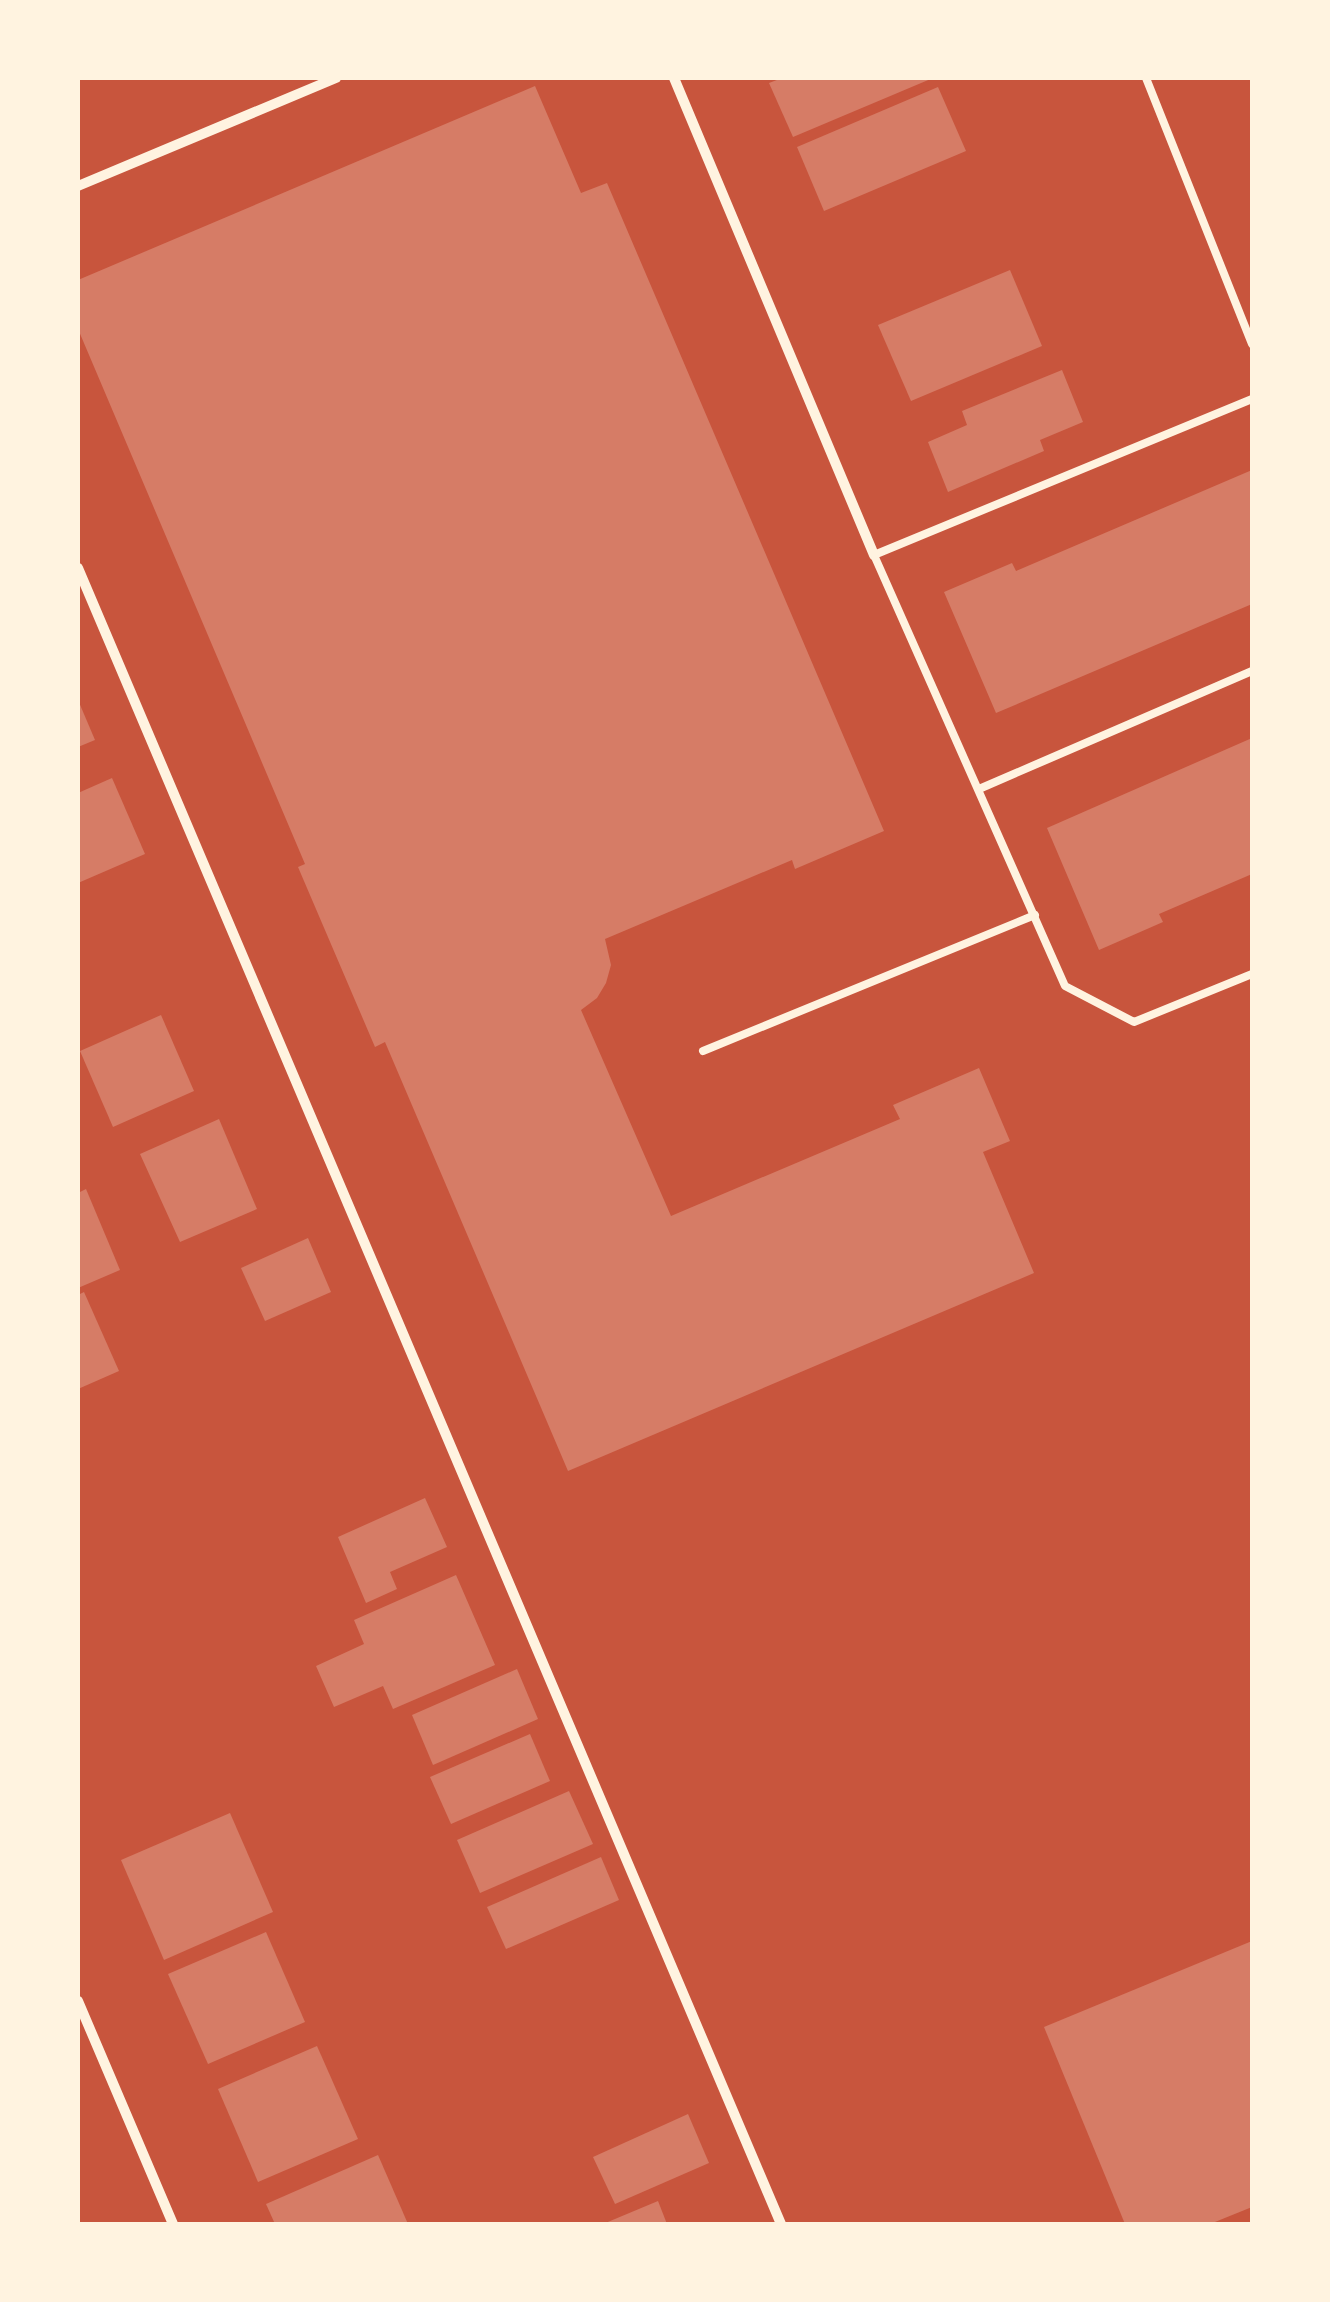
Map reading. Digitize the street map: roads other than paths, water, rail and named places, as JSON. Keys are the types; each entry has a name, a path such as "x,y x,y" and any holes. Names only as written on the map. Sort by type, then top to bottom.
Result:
{"street":[{"path":"78,186 336,78"},
{"path":"674,78 874,556"},
{"path":"78,568 781,2224"},
{"path":"78,2001 173,2224"}],"lane":[{"path":"1146,78 1252,344"},
{"path":"1252,399 874,556 1066,986 1134,1022 1252,974"},
{"path":"978,789 1252,671"},
{"path":"703,1051 1035,914"}]}
